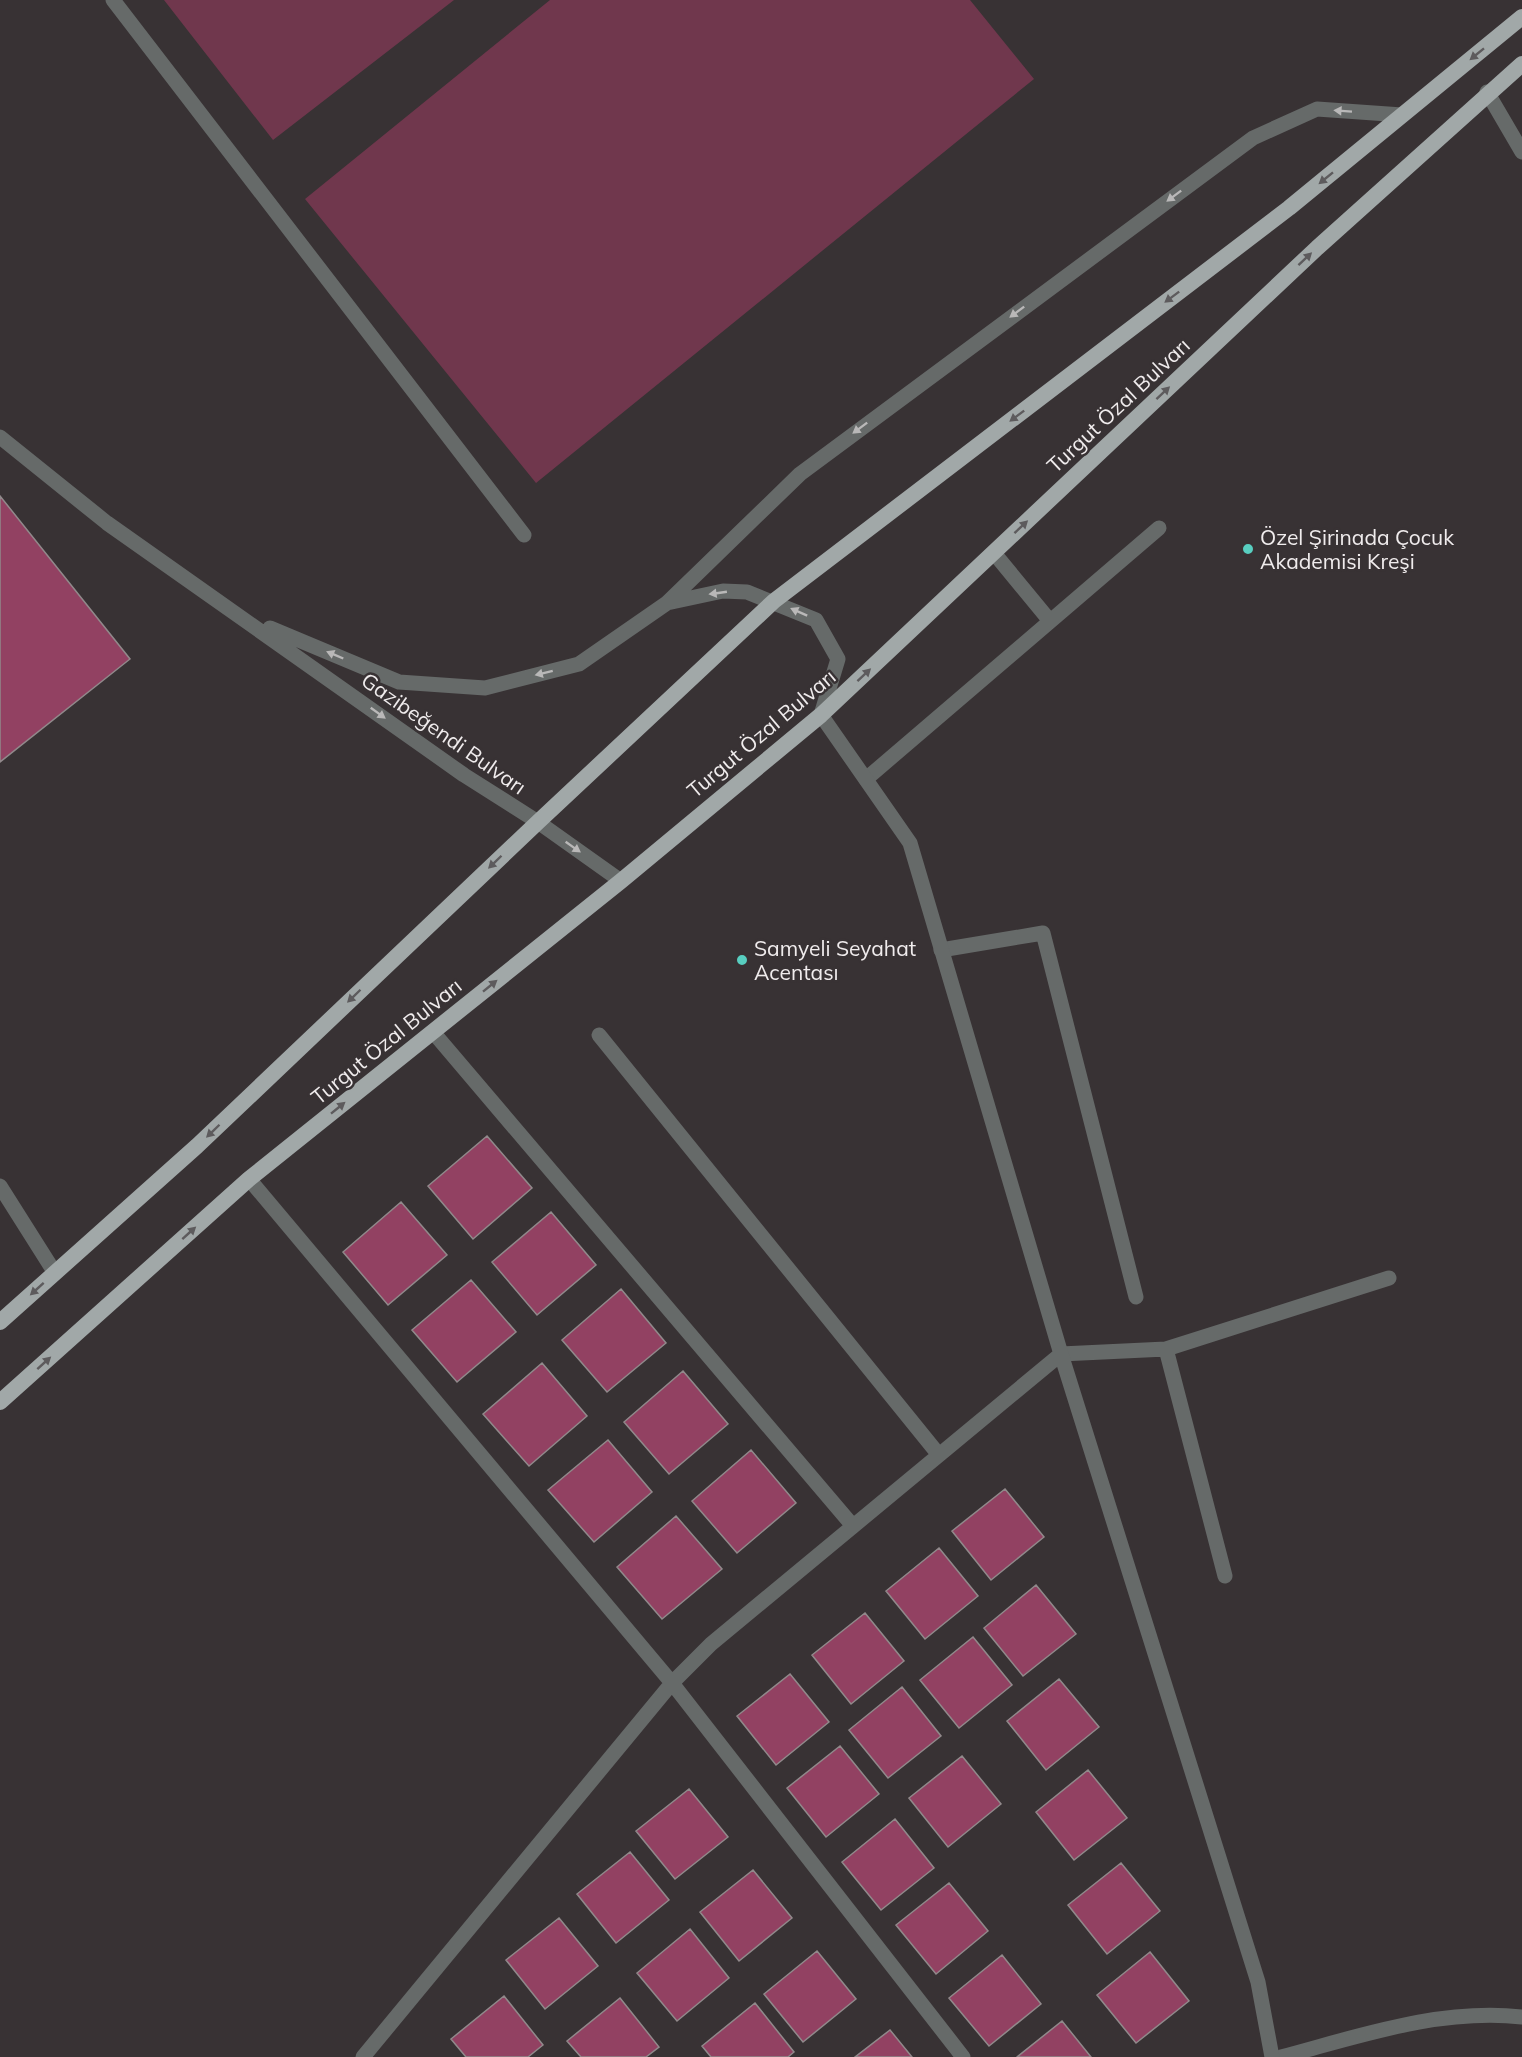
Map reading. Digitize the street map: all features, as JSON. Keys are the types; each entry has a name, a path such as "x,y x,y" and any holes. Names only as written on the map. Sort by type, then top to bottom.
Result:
{"highway":[{"name":"Turgut Özal Bulvarı","path":"0,1322 197,1146 774,601 1289,208 1522,17"},
{"name":"Turgut Özal Bulvarı","path":"0,1402 249,1179 621,881 821,715 1317,248 1487,92 1522,64"}],"street":[{"path":"113,0 524,535"},
{"path":"1487,92 1522,152"},
{"path":"667,603 800,474 1253,138 1317,109 1402,115"},
{"name":"Gazibeğendi Bulvarı","path":"0,437 107,523 245,618 464,775 538,822 621,881"},
{"path":"866,779 1159,528"},
{"path":"994,553 1050,621"},
{"name":"Gazibeğendi Bulvarı","path":"245,618 399,682 485,688 579,664 667,603 723,591 747,592 774,601 816,620 838,659 821,715"},
{"path":"821,715 910,843 1060,1354 1258,1982 1272,2057"},
{"path":"941,950 1043,933 1136,1297"},
{"path":"433,1032 853,1526"},
{"path":"599,1035 939,1455"},
{"path":"249,1179 672,1683 963,2057"},
{"path":"0,1186 55,1273"},
{"path":"363,2057 672,1683 711,1644 1060,1354 1166,1349 1389,1278"},
{"path":"1166,1349 1225,1576"},
{"path":"1281,2057 1402,2024 1486,2013 1522,2017"}],"shaded area":[{"path":"164,0 454,0 273,140"},
{"path":"550,0 970,0 1034,79 536,483 305,199"}],"building":[{"path":"0,496 130,659 0,762"},
{"path":"487,1136 532,1188 473,1239 428,1186"},
{"path":"401,1202 447,1255 388,1305 343,1252"},
{"path":"551,1212 596,1265 537,1315 492,1262"},
{"path":"471,1280 516,1332 457,1382 412,1330"},
{"path":"621,1289 666,1343 607,1392 562,1340"},
{"path":"542,1363 587,1416 529,1466 483,1414"},
{"path":"683,1371 728,1424 669,1474 624,1422"},
{"path":"608,1440 652,1492 594,1542 548,1490"},
{"path":"751,1450 796,1503 737,1553 692,1501"},
{"path":"1005,1489 1044,1537 991,1580 952,1531"},
{"path":"676,1516 722,1569 662,1619 617,1567"},
{"path":"939,1548 978,1596 925,1639 886,1591"},
{"path":"1036,1585 1076,1634 1023,1676 984,1628"},
{"path":"865,1613 904,1661 851,1704 812,1655"},
{"path":"973,1637 1012,1685 959,1728 920,1680"},
{"path":"790,1674 829,1722 776,1765 737,1716"},
{"path":"1059,1679 1099,1727 1046,1770 1007,1721"},
{"path":"902,1687 941,1736 888,1778 849,1730"},
{"path":"840,1746 879,1794 826,1837 787,1788"},
{"path":"962,1756 1001,1804 948,1847 909,1798"},
{"path":"1088,1770 1127,1818 1074,1860 1036,1812"},
{"path":"689,1789 728,1837 675,1879 636,1831"},
{"path":"895,1819 934,1868 881,1910 842,1862"},
{"path":"630,1852 669,1900 616,1943 577,1894"},
{"path":"1121,1863 1160,1911 1107,1954 1068,1905"},
{"path":"753,1870 792,1918 739,1961 700,1912"},
{"path":"949,1883 988,1931 936,1974 896,1925"},
{"path":"559,1918 598,1966 545,2009 506,1960"},
{"path":"690,1929 729,1978 677,2021 637,1973"},
{"path":"817,1951 856,1999 803,2042 764,1994"},
{"path":"1150,1952 1189,2001 1136,2043 1097,1995"},
{"path":"1002,1955 1041,2004 989,2046 949,1998"},
{"path":"504,1996 543,2045 528,2057 466,2057 451,2039"},
{"path":"620,1998 659,2047 646,2057 581,2057 567,2041"},
{"path":"755,2003 794,2052 788,2057 711,2057 702,2046"},
{"path":"1062,2021 1091,2057 1017,2057"},
{"path":"890,2030 912,2057 855,2057"}],"place":[{"name":"Özel Şirinada Çocuk Akademisi Kreşi","path":"1248,549"},
{"name":"Samyeli Seyahat Acentası","path":"742,960"}]}
